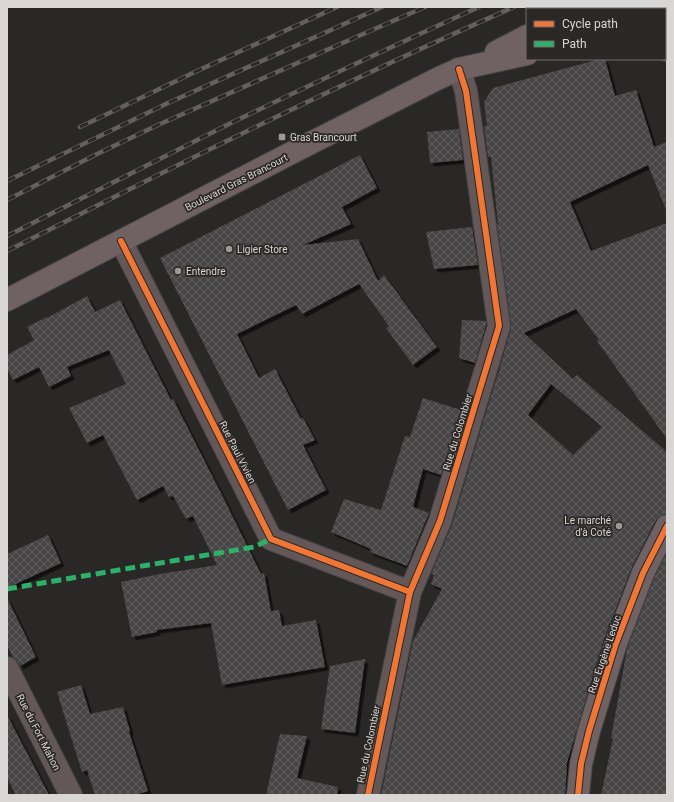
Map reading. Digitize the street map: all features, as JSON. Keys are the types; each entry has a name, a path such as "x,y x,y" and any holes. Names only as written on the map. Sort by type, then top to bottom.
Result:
{"main road":[{"path":"463,69 526,37"},
{"path":"463,69 526,54"},
{"name":"Boulevard Gras Brancourt","path":"7,300 437,79 463,69"},
{"name":"Rue Eugène Leduc","path":"578,795 581,764 584,751 615,646 643,573 667,526"}],"street":[{"name":"Rue du Colombier","path":"368,795 410,592 440,521 499,326 463,69"},
{"name":"Rue Paul Vivien","path":"121,241 271,539 410,592"},
{"name":"Rue du Fort Mahon","path":"7,668 71,795"}],"building":[{"path":"596,60 605,60 615,96 636,90 654,147 667,142 667,210 648,165 570,202 591,251 667,223 667,439 576,309 524,333 573,379 577,375 667,452 667,514 661,515 656,520 632,567 603,642 566,766 565,795 381,795 413,641 442,589 431,584 434,575 431,574 452,525 500,370 511,329 497,224 491,157 488,157 484,126 487,126 484,102 493,88","holes":["551,384 602,427 573,455 528,415"]},
{"path":"459,129 463,160 430,163 427,132"},
{"path":"360,155 377,188 342,207 351,224 303,245 358,239 378,281 384,275 437,347 413,365 386,328 389,326 359,284 302,314 296,305 237,334 259,378 275,369 301,419 303,418 315,440 303,445 326,490 288,510 160,258"},
{"path":"472,227 478,265 434,269 426,232"},
{"path":"87,296 95,312 120,300 171,400 173,399 261,574 264,573 271,611 279,610 282,626 316,620 325,667 222,685 211,623 157,630 157,632 132,637 121,582 217,565 193,516 186,519 173,496 169,497 163,486 137,500 103,435 87,443 69,408 126,384 109,350 67,367 71,376 49,387 39,367 13,380 7,369 7,355 34,340 27,327"},
{"path":"462,320 486,321 475,363 459,358"},
{"path":"423,398 461,410 441,475 423,469 413,507 429,513 407,566 370,552 371,549 331,532 344,499 381,510 405,436 410,437"},
{"path":"48,535 61,563 7,588 7,554"},
{"path":"667,553 667,795 601,795 613,739 611,738 627,649 654,578"},
{"path":"7,598 36,657 20,666 13,657 7,645"},
{"path":"365,659 355,733 321,729 330,666"},
{"path":"81,685 90,714 123,707 130,731 129,732 148,791 135,795 95,795 87,770 82,772 57,692"},
{"path":"7,715 49,795 16,795 7,778"},
{"path":"280,734 307,736 297,778 338,787 337,795 266,795"}],"railway":[{"path":"80,127 197,71 337,7"},
{"path":"7,181 168,103 382,7"},
{"path":"7,200 158,125 425,7"},
{"path":"7,236 229,124 479,7"},
{"path":"7,251 285,112 514,7"}],"marked path":[{"path":"7,589 254,547 271,539"}],"cycle path":[{"path":"368,795 410,592 440,521 499,326 466,91 459,69"},
{"path":"121,241 271,539 410,592"},
{"path":"578,795 581,764 589,731 615,646 643,573 667,526"}],"place":[{"name":"Gras Brancourt","path":"282,137"},
{"name":"Ligier Store","path":"229,249"},
{"name":"Entendre","path":"178,271"},
{"name":"Le marché d'à Coté","path":"619,526"}]}
